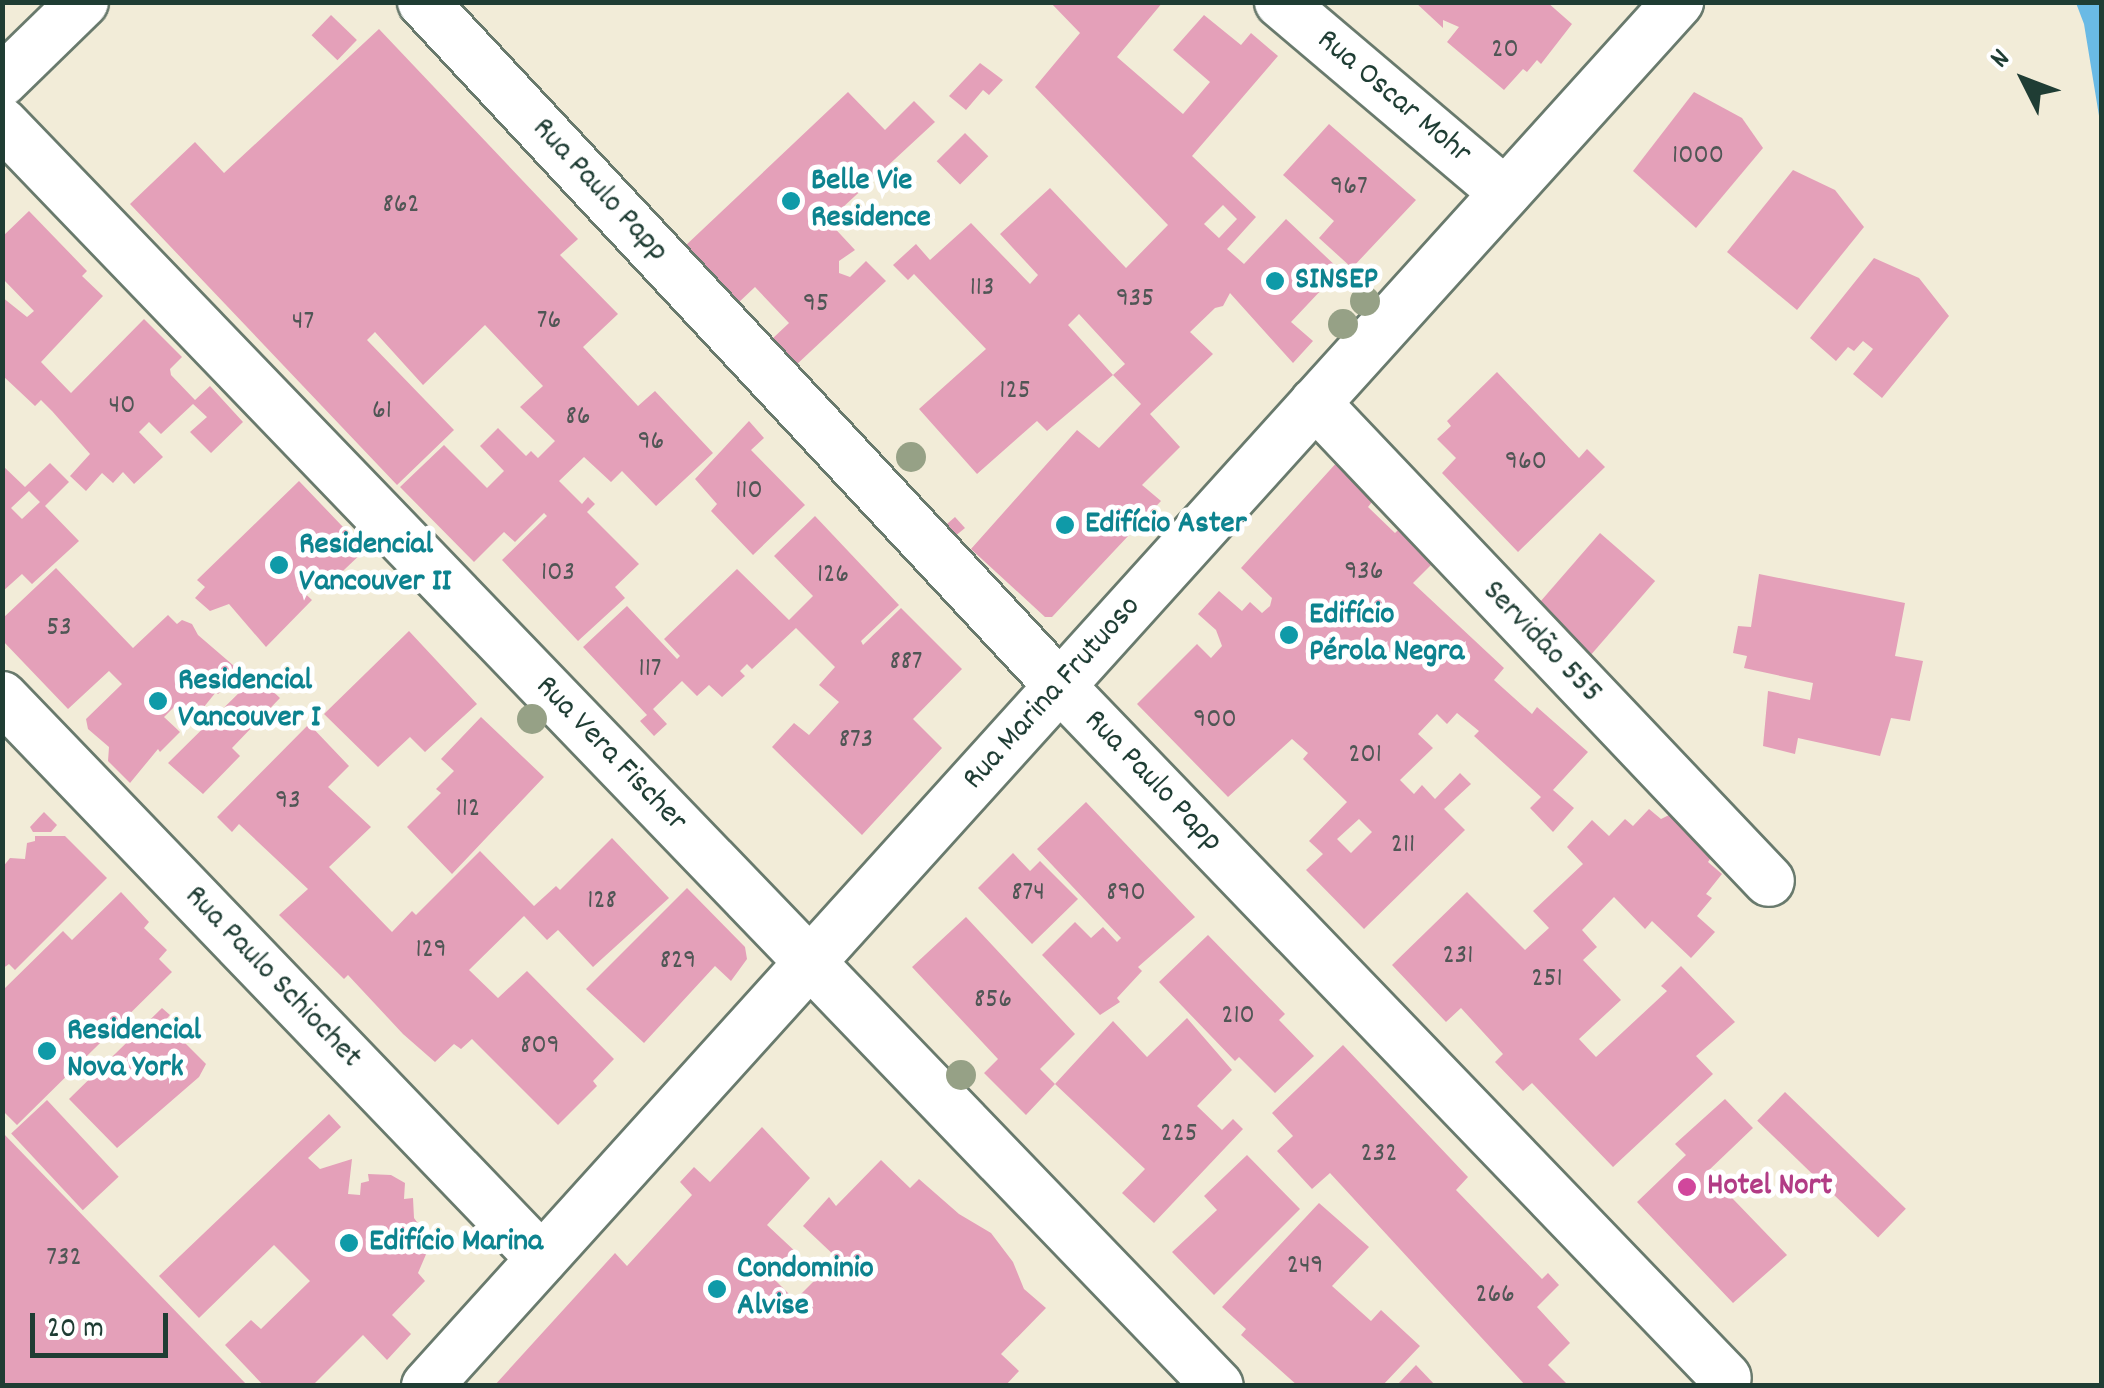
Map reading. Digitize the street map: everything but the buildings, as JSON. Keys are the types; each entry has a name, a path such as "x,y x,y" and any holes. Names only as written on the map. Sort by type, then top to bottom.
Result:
{"street":[{"path":"2,81 83,2"},
{"name":"Rua Paulo Papp","path":"423,2 1060,686 1726,1378"},
{"name":"Rua Oscar Mohr","path":"1280,2 1505,192"},
{"name":"Rua Marina Frutuoso","path":"428,1386 1678,2"},
{"name":"Rua Vera Fischer","path":"2,122 1218,1386"},
{"name":"Servidão 555","path":"1316,404 1770,881"},
{"name":"Rua Paulo Schiochet","path":"2,697 542,1259"}],"water":[{"path":"2076,3 2101,3 2101,128 2084,24"}],"place":[{"name":"Belle Vie Residence","path":"791,201"},
{"name":"SINSEP","path":"1275,281"},
{"name":"Edifício Aster","path":"1065,525"},
{"name":"Residencial Vancouver II","path":"279,565"},
{"name":"Edifício Pérola Negra","path":"1289,635"},
{"name":"Residencial Vancouver I","path":"158,701"},
{"name":"Residencial Nova York","path":"47,1051"},
{"name":"Hotel Nort","path":"1687,1187"},
{"name":"Edifício Marina","path":"349,1243"},
{"name":"Condominio Alvise","path":"717,1289"}]}
